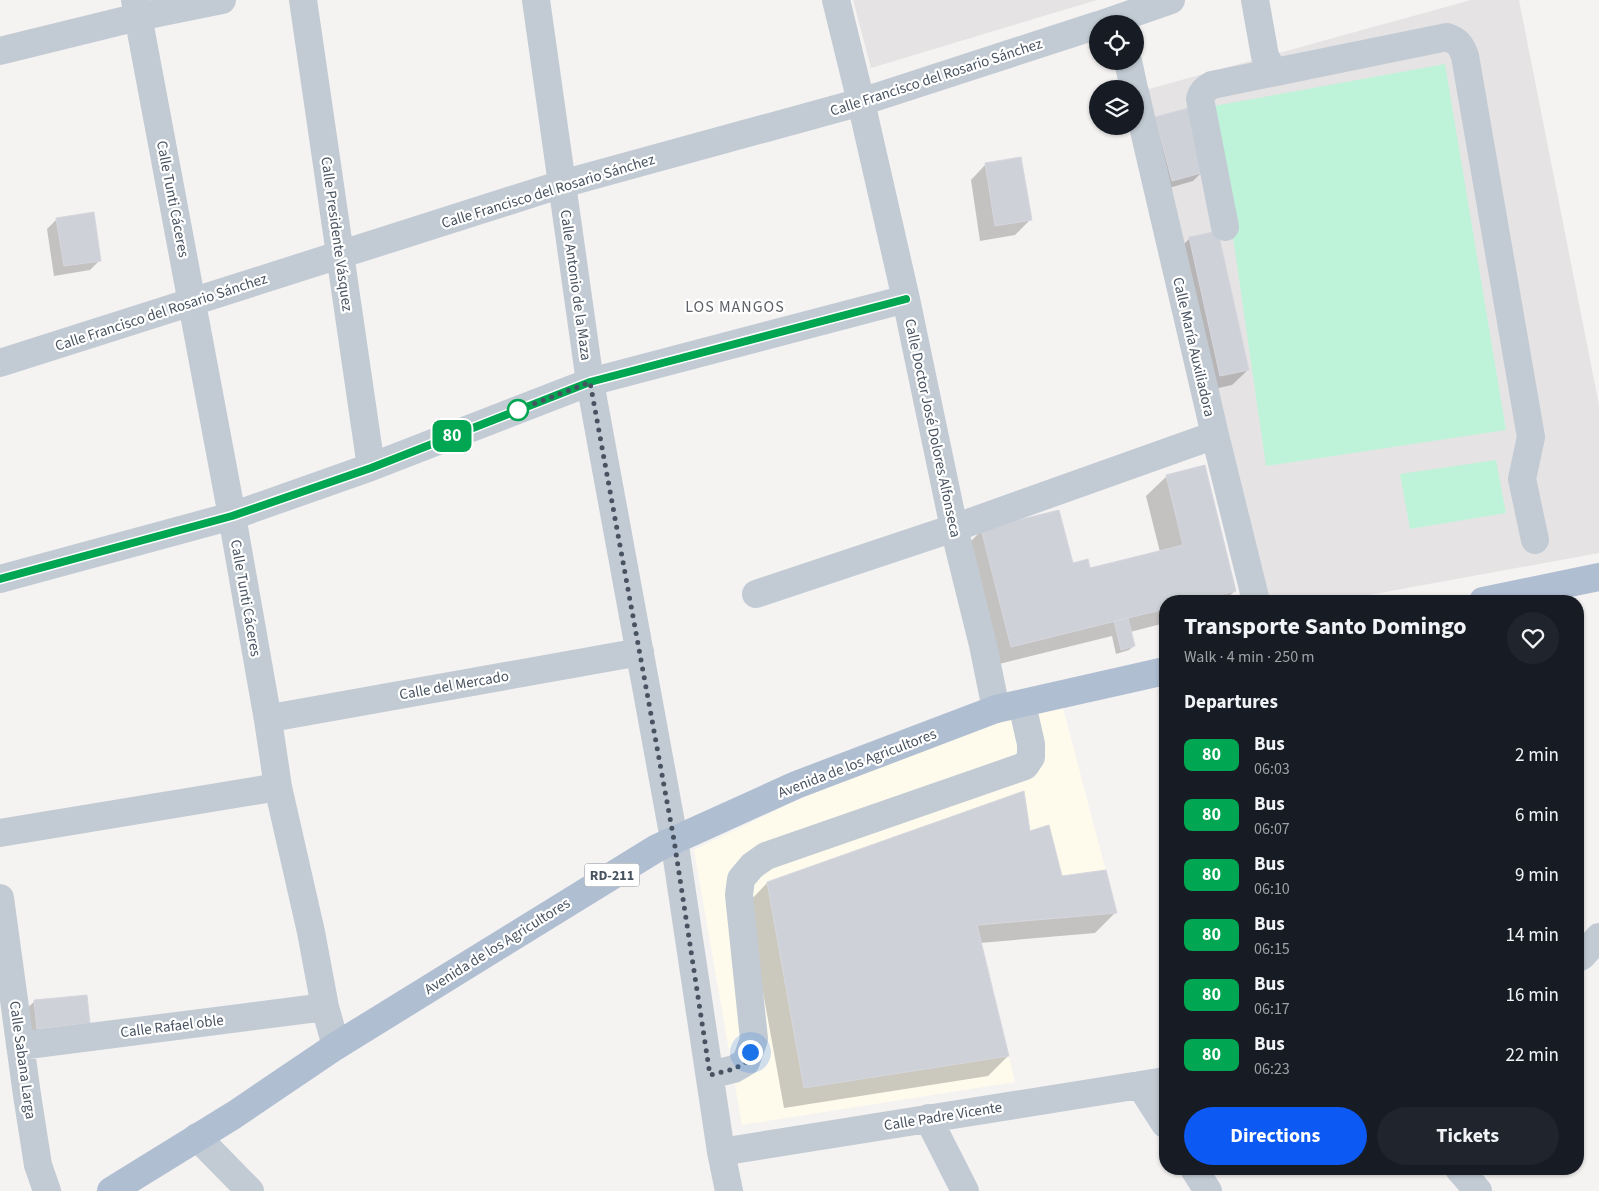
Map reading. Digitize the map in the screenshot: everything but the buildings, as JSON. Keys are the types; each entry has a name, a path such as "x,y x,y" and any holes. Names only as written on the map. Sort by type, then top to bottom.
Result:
{"main road":[{"path":"1512,595 1599,577"},
{"name":"Avenida de los Agricultores","path":"111,1191 234,1115 336,1046 657,848 796,785 1009,706 1159,672"}],"street":[{"path":"0,51 136,9 222,0"},
{"name":"Calle Presidente Vásquez","path":"303,0 371,468"},
{"name":"Calle Antonio de la Maza","path":"536,0 590,382 674,840 729,1191"},
{"name":"Calle Doctor José Dolores Alfonseca","path":"710,1075 734,1069 746,1062 754,1039 738,895 741,879 752,866 766,856 1025,766 1031,756 1031,744 1009,706 983,645 954,528 906,299 836,0"},
{"name":"Calle Francisco del Rosario Sánchez","path":"1131,15 1171,0"},
{"path":"1255,0 1269,64"},
{"name":"Calle Tunti Cáceres","path":"136,9 232,516 278,786 311,932 325,1007 336,1046"},
{"name":"Calle Francisco del Rosario Sánchez","path":"0,363 562,184 861,102 1089,29"},
{"path":"1225,227 1200,99 1206,88 1269,64 1447,37 1461,46 1531,437 1522,479 1535,540"},
{"name":"Calle María Auxiliadora","path":"1144,129 1215,435 1255,595"},
{"path":"0,579 232,516 371,468 590,382 906,299"},
{"path":"756,594 954,528 1215,435"},
{"name":"Calle del Mercado","path":"268,720 640,652"},
{"path":"0,833 278,786"},
{"name":"Calle Sabana Larga","path":"0,898 38,1164 47,1191"},
{"path":"1584,954 1599,937"},
{"name":"Calle Rafael oble","path":"20,1046 325,1007"},
{"path":"1153,1083 1159,1104"},
{"name":"Calle Padre Vicente","path":"722,1152 1153,1083"},
{"path":"928,1118 966,1191"},
{"path":"197,1137 250,1191"},
{"path":"1198,1175 1208,1191"},
{"path":"1464,1175 1478,1191"}],"shaded area":[{"path":"853,0 1097,0 871,68"},
{"path":"1471,0 1519,0 1599,405 1599,553 1369,595 1269,595 1145,90"},
{"path":"1063,708 1117,913 977,926 1015,1082 742,1125 694,850 793,802 872,769 1006,719"}],"green space":[{"path":"1445,64 1506,430 1266,466 1214,106"},
{"path":"1496,460 1506,513 1410,529 1400,474"}],"bus line":[{"name":"80","path":"0,579 232,516 371,468 590,382 906,299"}],"district":[{"name":"LOS MANGOS","path":"735,306"}],"route":[{"path":"518,410 590,382 674,840 710,1075 734,1069 746,1062 750,1052"}]}
